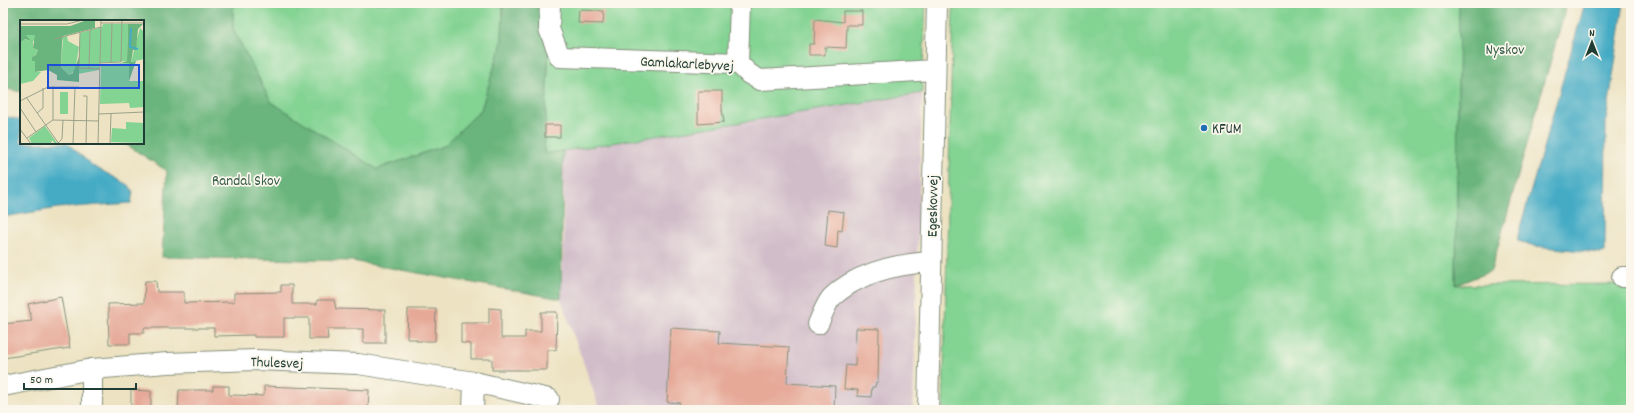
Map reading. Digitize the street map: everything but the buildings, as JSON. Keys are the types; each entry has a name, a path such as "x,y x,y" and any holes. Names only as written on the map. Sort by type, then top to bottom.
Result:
{"street":[{"name":"Gamlakarlebyvej","path":"550,3 549,30 560,57 738,63 749,74 760,80 935,70"},
{"path":"738,63 740,3"},
{"name":"Egeskovvej","path":"928,410 937,3"},
{"path":"818,324 831,298 866,274 905,264 931,262"},
{"name":"Thulesvej","path":"3,386 92,370 167,363 256,360 358,364 474,382 549,399"},
{"path":"92,370 92,410"},
{"path":"473,410 474,382"}],"shaded area":[{"path":"922,93 913,410 600,410 561,299 564,238 563,151"}],"green space":[{"name":"Randal Skov","path":"3,3 233,3 233,29 271,102 377,169 444,146 481,110 502,42 503,3 551,3 544,154 563,151 561,299 352,261 162,257 167,171 126,144 144,144 144,20 20,20 20,92 3,88"},
{"path":"233,3 503,3 502,42 481,110 444,146 377,169 271,102 233,29"},
{"path":"551,3 926,3 922,93 544,154"},
{"name":"KFUM","path":"953,3 1459,3 1456,285 1631,284 1631,410 943,410"},
{"name":"Nyskov","path":"1459,3 1567,3 1491,271 1456,285"}],"water":[{"path":"1585,3 1624,3 1606,123 1605,252 1601,253 1535,246 1518,241 1518,235"},
{"path":"3,116 20,120 20,144 68,144 93,166 129,185 133,192 131,203 58,208 3,217"}],"place":[{"name":"KFUM","path":"1204,128"}]}
